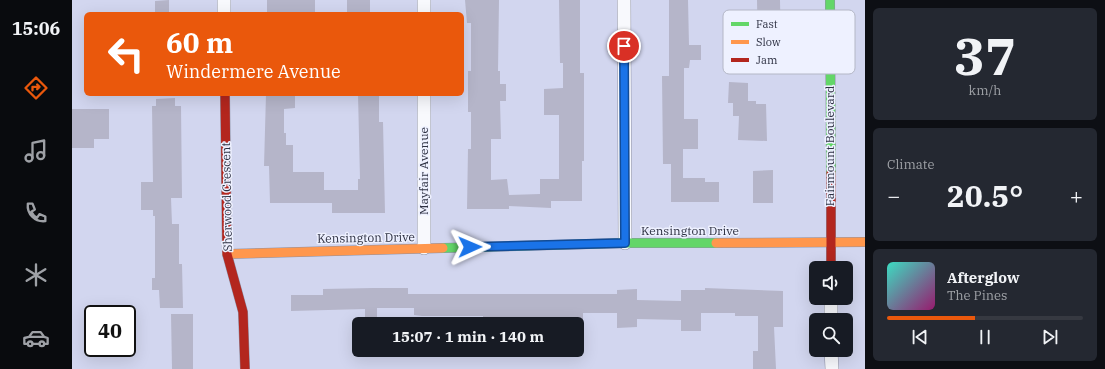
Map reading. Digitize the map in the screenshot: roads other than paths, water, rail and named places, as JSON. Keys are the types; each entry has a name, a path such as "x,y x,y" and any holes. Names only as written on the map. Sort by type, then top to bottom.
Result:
{"street":[{"path":"224,0 224,12"},
{"path":"424,0 424,12"},
{"path":"624,0 625,243"},
{"name":"Fairmount Boulevard","path":"830,0 830,10"},
{"name":"Fairmount Boulevard","path":"830,74 831,261"},
{"name":"Sherwood Crescent","path":"225,96 227,254 243,312 245,369"},
{"name":"Mayfair Avenue","path":"424,96 424,248"},
{"name":"Kensington Drive","path":"227,254 625,243 865,242"},
{"path":"831,357 832,369"}]}
